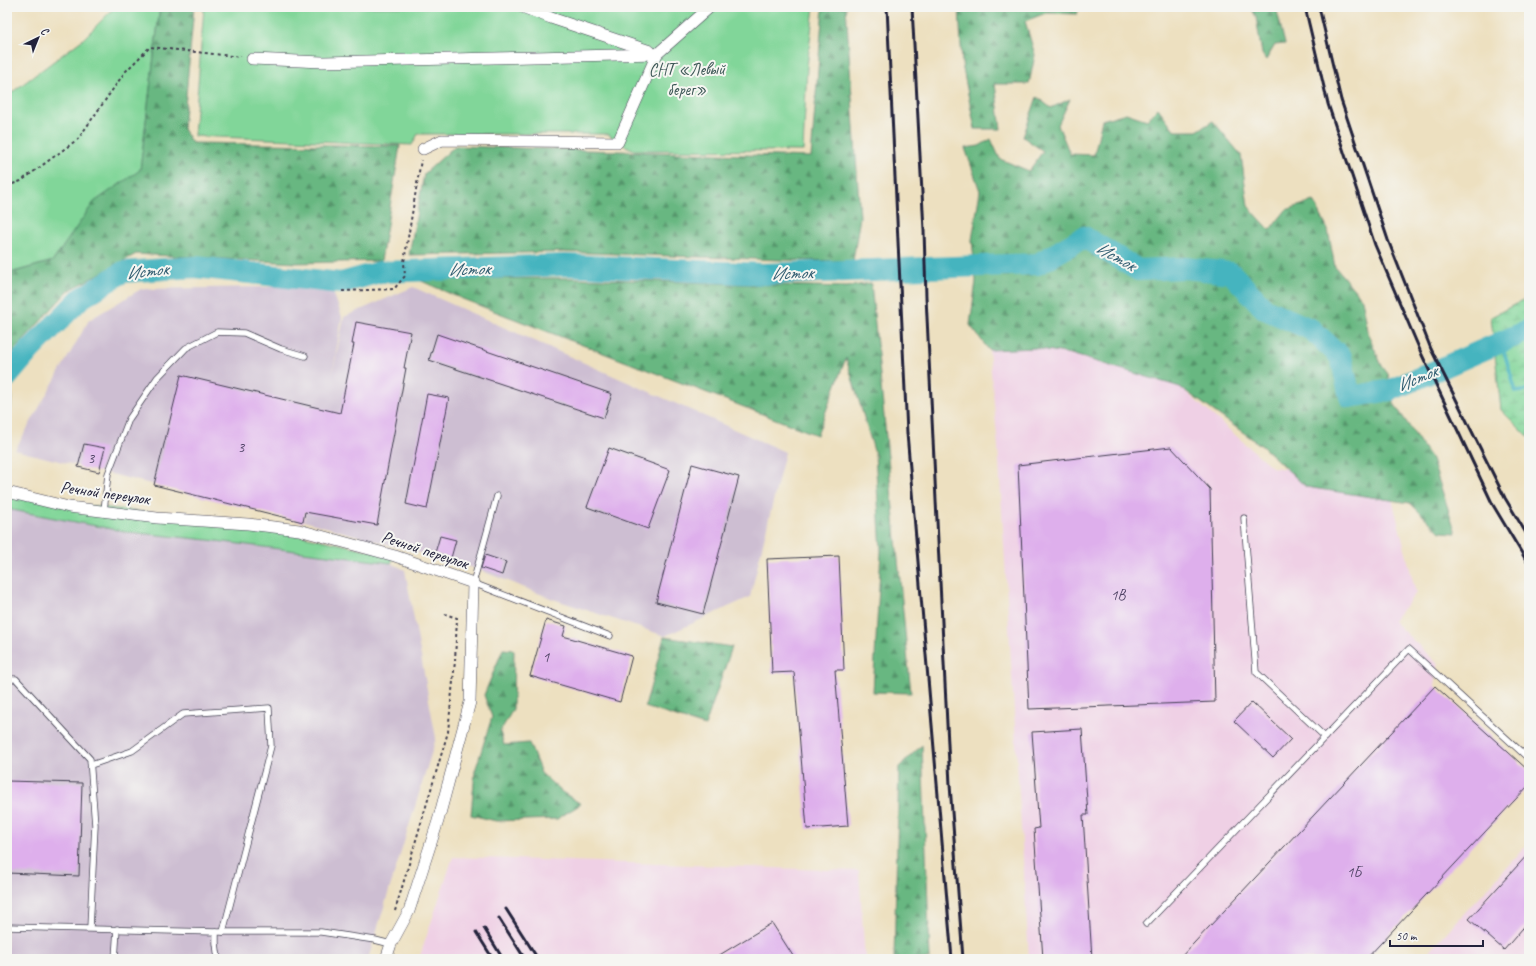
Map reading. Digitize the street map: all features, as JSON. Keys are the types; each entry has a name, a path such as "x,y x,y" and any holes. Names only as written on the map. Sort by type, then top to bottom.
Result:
{"street":[{"path":"522,7 657,54"},
{"path":"422,149 442,140 618,142 657,54 710,7"},
{"path":"252,59 322,62 657,54"},
{"name":"Речной переулок","path":"7,492 69,507 157,518 248,524 299,530 395,556 473,583 470,702 438,821 409,911 391,944 386,959"}],"lane":[{"path":"104,511 108,474 129,419 157,378 186,348 217,332 244,333 281,349 305,356"},
{"path":"496,496 473,583 610,636"},
{"path":"1244,518 1256,672 1325,737"},
{"path":"1146,924 1409,649 1529,759"},
{"path":"7,679 16,679 90,759 95,825 90,928"},
{"path":"91,765 132,752 183,714 269,708 271,746 223,932"},
{"path":"7,927 117,928 216,932 321,932 375,940 391,944"},
{"path":"115,959 117,928"},
{"path":"216,932 218,959"}],"path":[{"path":"7,186 21,181 78,139 125,72 150,47 252,59"},
{"path":"342,291 394,289 405,276 404,262 422,149"},
{"path":"394,912 448,732 455,661 457,618 445,614"}],"shaded area":[{"path":"331,286 342,317 332,376 344,317 413,287 785,452 750,597 665,636 553,599 477,569 304,521 318,450 303,522 15,450 89,320 141,289"},
{"path":"1035,348 1074,355 1180,387 1272,467 1388,483 1416,593 1393,621 1438,664 1435,686 1529,771 1529,785 1366,959 1029,959 998,446 989,350"},
{"path":"7,509 128,532 208,540 391,563 405,570 436,738 368,959 7,959"},
{"path":"1529,843 1529,959 1422,959"},
{"path":"453,857 859,871 865,959 419,959"}],"green space":[{"path":"115,7 160,7 140,171 94,203 53,261 7,274 7,96 82,40"},
{"path":"160,7 194,7 183,129 192,143 400,146 381,261 296,263 136,254 68,291 7,358 7,274 53,261 94,202 140,170"},
{"name":"СНТ «Левый берег»","path":"204,7 814,7 807,67 803,151 634,150 618,142 608,134 418,134 412,145 194,136"},
{"path":"823,7 846,7 860,217 853,261 781,260 564,252 409,255 424,174 455,146 811,157"},
{"path":"959,7 1080,7 1077,14 1046,13 1025,21 1035,55 1029,84 995,84 1001,129 975,129 962,64"},
{"path":"1251,7 1276,7 1285,44 1275,45 1266,60 1262,54 1256,17"},
{"path":"1037,97 1051,108 1070,99 1058,125 1070,154 1094,155 1102,120 1126,113 1147,120 1158,108 1175,131 1197,131 1213,121 1241,155 1248,206 1270,230 1286,210 1314,201 1328,230 1335,267 1362,299 1369,336 1382,366 1388,374 1393,402 1432,460 1456,533 1440,532 1410,503 1306,487 1262,446 1180,387 1071,354 1035,348 989,350 970,325 976,281 972,240 980,191 965,148 979,146 991,139 1000,159 1029,171 1043,151 1023,137"},
{"path":"572,278 847,287 871,283 911,693 873,692 881,551 875,454 846,358 817,435 460,298 417,279"},
{"path":"1529,297 1529,438 1501,410 1491,317"},
{"path":"7,394 12,394 7,450"},
{"path":"7,496 248,524 395,556 391,563 208,540 128,532 7,509"},
{"path":"664,637 732,647 705,726 645,707"},
{"path":"503,649 514,650 513,709 500,732 504,745 529,743 541,773 562,792 581,804 557,819 496,821 471,815 475,771 492,717 484,695"},
{"path":"922,745 930,959 894,959 899,767"}],"building":[{"path":"356,322 411,332 404,368 406,368 377,525 305,512 303,522 154,485 181,375 340,413 354,344 352,344"},
{"path":"437,334 612,394 604,418 429,360"},
{"path":"427,394 449,398 427,509 406,504"},
{"path":"84,444 105,448 99,472 78,467"},
{"path":"1171,447 1210,489 1215,702 1029,709 1018,465"},
{"path":"609,448 670,470 648,529 587,507"},
{"path":"692,464 739,477 703,614 656,602"},
{"path":"440,536 456,540 451,558 435,553"},
{"path":"485,555 506,562 502,575 481,568"},
{"path":"839,556 844,670 835,670 848,826 807,829 794,672 772,673 767,559"},
{"path":"546,620 566,626 563,636 632,656 620,702 530,676"},
{"path":"1435,686 1529,771 1529,785 1366,959 1179,959"},
{"path":"1252,702 1291,739 1273,758 1234,721"},
{"path":"1082,729 1088,815 1083,815 1092,959 1043,959 1034,829 1039,828 1032,732"},
{"path":"7,781 82,783 79,876 7,873"},
{"path":"1529,853 1529,921 1504,950 1469,919"},
{"path":"772,923 795,959 713,959"}],"waterway":[{"name":"Исток","path":"7,377 30,350 80,299 123,272 195,267 341,283 380,272 565,265 764,274 1038,264 1084,237 1138,270 1185,268 1231,273 1265,309 1312,330 1341,357 1350,397 1391,390 1529,330"},
{"path":"1501,342 1516,392 1529,390"}],"railway":[{"path":"887,7 907,433 952,959"},
{"path":"912,7 950,785 963,959"},
{"path":"1305,7 1328,104 1375,245 1422,355 1493,505 1529,565"},
{"path":"1319,7 1341,100 1388,240 1431,349 1505,498 1529,538"},
{"path":"506,909 538,959"},
{"path":"499,918 525,959"},
{"path":"484,928 503,959"},
{"path":"476,932 493,959"}]}
